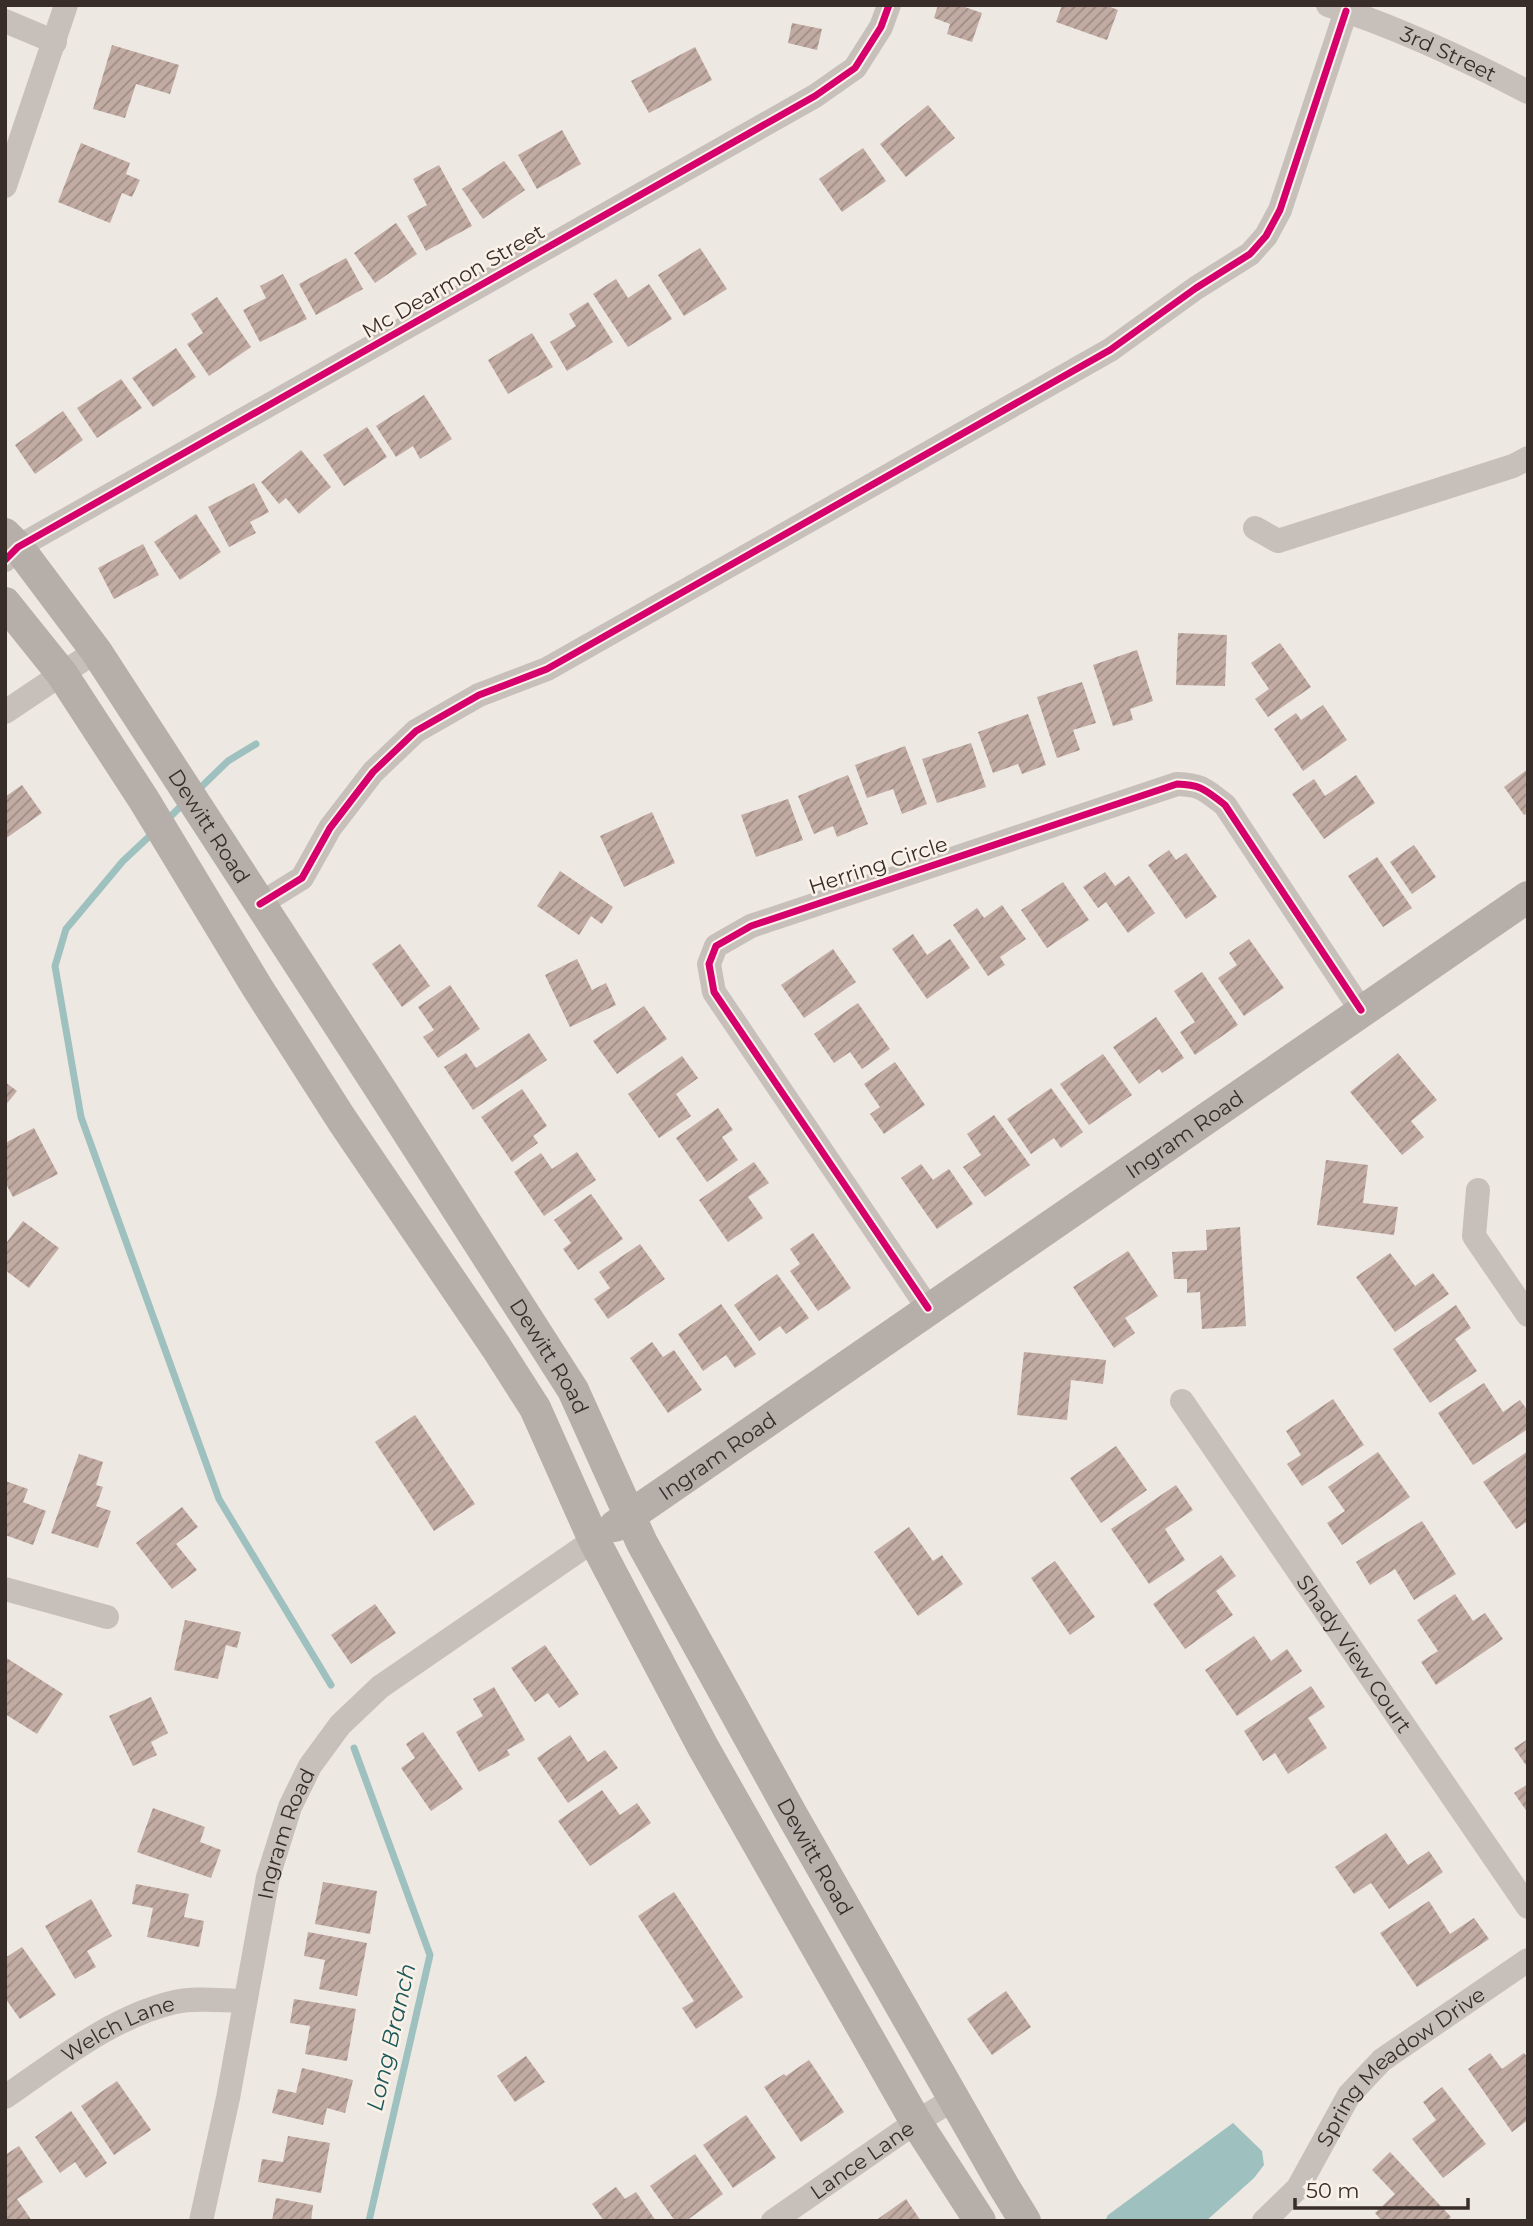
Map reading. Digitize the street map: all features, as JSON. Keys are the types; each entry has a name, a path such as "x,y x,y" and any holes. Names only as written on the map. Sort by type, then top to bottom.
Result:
{"main road":[{"name":"Dewitt Road","path":"10,547 96,651 573,1390 642,1543 1025,2221"},
{"name":"Dewitt Road","path":"5,603 62,674 144,800 342,1120 535,1408 594,1540 703,1747 916,2122 980,2221"},
{"name":"Ingram Road","path":"594,1540 1528,897"},
{"path":"221,928 260,904"},
{"path":"283,1028 324,1003"},
{"path":"551,1444 588,1422"}],"street":[{"path":"5,186 66,5"},
{"name":"Mc Dearmon Street","path":"10,547 815,96 855,68 881,27 889,5"},
{"path":"260,904 302,878 330,828 373,772 416,732 479,695 547,669 1110,350 1196,288 1250,254 1266,236 1280,210 1337,8"},
{"name":"3rd Street","path":"1337,8 1463,58 1528,92"},
{"path":"5,21 55,42"},
{"path":"1255,528 1278,541 1513,466 1528,458"},
{"path":"5,712 96,651"},
{"name":"Herring Circle","path":"928,1308 714,992 709,964 716,946 751,926 1177,784 1193,785 1200,786 1224,805 1361,1010"},
{"path":"1478,1189 1475,1236 1528,1315"},
{"name":"Shady View Court","path":"1182,1401 1528,1907"},
{"name":"Ingram Road","path":"201,2221 228,2098 268,1877 290,1807 310,1766 340,1725 380,1687 594,1540"},
{"path":"5,1589 107,1617"},
{"name":"Spring Meadow Drive","path":"1264,2221 1298,2188 1349,2095 1382,2060 1528,1960"},
{"name":"Welch Lane","path":"5,2097 93,2038 135,2014 178,2001 245,2001"},
{"name":"Lance Lane","path":"773,2221 916,2122 954,2099"}],"water":[{"path":"1233,2123 1262,2151 1264,2165 1254,2178 1206,2221 1105,2221 1108,2215"}],"building":[{"path":"938,5 959,5 982,13 972,42 947,34 950,24 934,18"},
{"path":"1062,5 1105,5 1118,10 1107,40 1056,22"},
{"path":"792,23 822,29 817,50 788,43"},
{"path":"112,45 179,65 170,94 136,84 125,118 93,109"},
{"path":"695,47 712,80 649,113 631,81"},
{"path":"928,105 955,138 906,177 880,144"},
{"path":"562,130 581,164 537,189 518,155"},
{"path":"81,143 130,163 126,174 140,180 132,197 122,193 110,223 58,202"},
{"path":"863,148 886,181 842,212 819,179"},
{"path":"504,161 525,190 483,219 462,189"},
{"path":"439,165 472,226 426,251 407,216 427,205 413,179"},
{"path":"396,223 417,254 375,283 354,253"},
{"path":"700,248 727,289 684,316 658,275"},
{"path":"346,258 363,289 316,315 299,284"},
{"path":"283,274 307,319 260,342 243,310 266,298 260,286"},
{"path":"616,279 628,298 649,284 672,319 628,347 593,294"},
{"path":"217,297 251,347 209,376 187,344 203,333 191,314"},
{"path":"588,302 613,342 567,371 550,342 576,326 569,314"},
{"path":"532,333 553,367 508,394 488,360"},
{"path":"176,348 196,377 153,407 132,378"},
{"path":"121,379 142,408 97,438 77,408"},
{"path":"424,395 452,439 420,459 413,446 396,457 376,426"},
{"path":"63,411 83,440 35,474 15,445"},
{"path":"367,427 387,457 344,486 323,455"},
{"path":"301,450 331,487 299,514 286,498 279,504 261,482"},
{"path":"254,483 269,512 250,522 256,533 229,547 208,507"},
{"path":"196,514 221,552 180,580 154,542"},
{"path":"143,544 159,575 114,599 98,568"},
{"path":"1178,633 1227,635 1225,686 1176,685"},
{"path":"1280,643 1311,687 1268,717 1255,699 1269,689 1251,663"},
{"path":"1137,650 1153,701 1130,709 1133,720 1113,726 1093,665"},
{"path":"1082,682 1096,723 1073,730 1080,750 1057,758 1037,697"},
{"path":"1323,705 1347,740 1303,771 1274,729 1296,713 1301,720"},
{"path":"1028,714 1046,765 1022,774 1018,764 993,773 978,732"},
{"path":"971,743 986,787 937,803 922,759"},
{"path":"905,746 927,804 902,814 893,789 867,798 855,765"},
{"path":"1528,769 1528,813 1524,815 1504,787"},
{"path":"848,775 868,824 837,837 833,826 814,834 798,796"},
{"path":"1356,775 1375,803 1324,839 1292,794 1314,779 1325,796"},
{"path":"22,785 42,813 5,839 5,797"},
{"path":"788,799 803,840 756,857 741,815"},
{"path":"652,812 675,863 624,887 600,836"},
{"path":"1414,845 1436,877 1412,894 1390,862"},
{"path":"1169,850 1176,860 1186,853 1217,897 1186,919 1148,865"},
{"path":"1377,857 1412,908 1383,927 1348,876"},
{"path":"560,871 613,907 602,924 591,916 579,935 537,906"},
{"path":"1105,872 1115,886 1129,876 1155,913 1128,933 1106,902 1098,908 1083,887"},
{"path":"1063,882 1089,920 1047,948 1021,910"},
{"path":"1002,905 1026,939 1000,957 1005,965 988,976 953,925 977,908 984,918"},
{"path":"913,934 927,955 950,939 970,968 927,999 892,949"},
{"path":"1249,939 1284,988 1244,1016 1218,978 1237,965 1229,953"},
{"path":"400,944 430,986 402,1007 372,964"},
{"path":"833,949 856,982 804,1018 781,985"},
{"path":"577,959 592,990 606,983 616,1005 570,1027 545,975"},
{"path":"1202,972 1238,1025 1195,1055 1180,1032 1195,1022 1174,991"},
{"path":"450,985 480,1029 438,1058 423,1037 434,1030 418,1007"},
{"path":"858,1003 890,1049 862,1069 850,1052 834,1063 814,1034"},
{"path":"644,1006 667,1039 617,1074 593,1041"},
{"path":"1156,1017 1184,1058 1162,1073 1159,1069 1139,1084 1113,1047"},
{"path":"529,1033 547,1060 473,1110 444,1067 466,1053 476,1068"},
{"path":"1398,1053 1437,1100 1411,1121 1424,1137 1402,1155 1350,1092"},
{"path":"1103,1054 1132,1095 1089,1125 1060,1084"},
{"path":"682,1056 698,1078 676,1094 691,1116 659,1138 628,1094"},
{"path":"895,1062 925,1105 884,1134 870,1114 880,1107 864,1084"},
{"path":"5,1082 17,1091 5,1106"},
{"path":"1051,1088 1083,1132 1061,1148 1054,1138 1031,1154 1007,1119"},
{"path":"522,1089 547,1126 533,1136 538,1143 512,1162 481,1117"},
{"path":"718,1108 733,1130 722,1137 738,1160 707,1182 676,1138"},
{"path":"994,1115 1030,1165 985,1197 963,1167 981,1155 967,1134"},
{"path":"34,1128 58,1174 13,1197 5,1182 5,1143"},
{"path":"577,1152 596,1180 544,1216 514,1172 541,1153 552,1169"},
{"path":"1326,1160 1368,1165 1363,1203 1398,1207 1394,1235 1317,1225"},
{"path":"754,1162 769,1183 748,1197 763,1218 728,1242 699,1200"},
{"path":"921,1164 933,1180 949,1169 973,1204 937,1229 901,1178"},
{"path":"591,1194 623,1239 578,1270 563,1249 571,1243 554,1220"},
{"path":"23,1221 59,1248 29,1288 5,1270 5,1240 7,1242"},
{"path":"1240,1227 1246,1326 1202,1329 1200,1292 1187,1293 1187,1279 1174,1279 1172,1252 1207,1250 1206,1230"},
{"path":"813,1233 851,1288 818,1311 790,1271 800,1264 790,1249"},
{"path":"640,1244 665,1279 608,1319 594,1299 610,1288 599,1272"},
{"path":"1128,1251 1158,1296 1125,1318 1135,1333 1114,1348 1073,1287"},
{"path":"1390,1253 1415,1286 1433,1273 1449,1294 1395,1332 1356,1277"},
{"path":"777,1274 809,1318 786,1334 780,1326 759,1341 734,1305"},
{"path":"721,1304 756,1354 735,1368 726,1355 703,1371 678,1334"},
{"path":"1456,1305 1471,1328 1455,1339 1477,1371 1430,1403 1393,1349"},
{"path":"652,1342 663,1357 674,1350 702,1390 668,1413 630,1358"},
{"path":"1024,1352 1106,1360 1103,1384 1071,1380 1067,1420 1017,1415"},
{"path":"1484,1383 1503,1412 1520,1400 1528,1411 1528,1429 1473,1465 1438,1413"},
{"path":"1333,1399 1364,1445 1302,1486 1287,1464 1301,1455 1286,1431"},
{"path":"415,1415 475,1504 434,1531 375,1442"},
{"path":"1116,1446 1147,1490 1101,1523 1070,1478"},
{"path":"1528,1451 1528,1521 1516,1529 1483,1482"},
{"path":"1378,1452 1410,1497 1342,1545 1327,1523 1345,1511 1328,1487"},
{"path":"79,1454 103,1462 96,1485 103,1487 96,1506 111,1511 98,1548 51,1533"},
{"path":"5,1481 28,1489 23,1502 46,1511 33,1545 5,1535"},
{"path":"1176,1485 1193,1510 1165,1529 1185,1560 1149,1584 1111,1529"},
{"path":"182,1507 198,1527 176,1544 197,1570 172,1589 136,1543"},
{"path":"1422,1521 1456,1574 1414,1600 1395,1569 1370,1585 1356,1562"},
{"path":"909,1527 933,1561 942,1555 963,1584 918,1616 874,1552"},
{"path":"1221,1555 1236,1576 1216,1591 1233,1615 1185,1649 1153,1604"},
{"path":"1055,1561 1095,1617 1070,1635 1031,1578"},
{"path":"1455,1594 1473,1621 1485,1613 1503,1639 1436,1685 1421,1662 1438,1651 1417,1620"},
{"path":"375,1604 396,1633 351,1664 331,1635"},
{"path":"185,1620 241,1632 237,1648 226,1645 218,1679 174,1670"},
{"path":"1254,1636 1271,1661 1287,1649 1302,1671 1237,1716 1205,1670"},
{"path":"545,1645 579,1694 559,1708 548,1693 535,1702 511,1668"},
{"path":"5,1657 63,1694 37,1734 5,1714"},
{"path":"1311,1686 1325,1707 1308,1718 1327,1748 1288,1774 1275,1753 1263,1761 1244,1731"},
{"path":"494,1687 525,1740 507,1750 510,1755 479,1772 456,1732 483,1716 473,1699"},
{"path":"151,1697 168,1733 151,1742 157,1755 133,1766 109,1716"},
{"path":"423,1732 463,1789 431,1811 401,1768 415,1758 406,1744"},
{"path":"570,1735 588,1762 605,1750 618,1768 568,1803 537,1758"},
{"path":"1528,1739 1528,1768 1514,1748"},
{"path":"1528,1784 1528,1813 1514,1793"},
{"path":"602,1790 620,1815 637,1803 651,1823 590,1866 558,1821"},
{"path":"153,1808 205,1827 200,1842 221,1850 211,1878 137,1852"},
{"path":"1386,1833 1408,1865 1429,1851 1443,1872 1389,1909 1371,1883 1354,1894 1335,1867"},
{"path":"323,1882 377,1891 370,1934 315,1924"},
{"path":"136,1884 189,1894 184,1917 204,1921 199,1947 147,1937 153,1908 132,1904"},
{"path":"674,1892 743,1997 696,2029 682,2008 694,2001 638,1916"},
{"path":"91,1899 112,1936 87,1951 96,1967 75,1979 45,1926"},
{"path":"1429,1901 1450,1934 1474,1918 1489,1939 1417,1987 1380,1933"},
{"path":"308,1932 367,1943 357,1996 319,1989 325,1960 304,1956"},
{"path":"22,1947 56,1995 20,2019 5,1998 5,1958"},
{"path":"1006,1991 1031,2027 992,2055 967,2019"},
{"path":"294,1999 356,2009 347,2061 305,2054 310,2026 290,2023"},
{"path":"1490,2053 1502,2069 1524,2053 1528,2058 1528,2120 1512,2132 1468,2069"},
{"path":"526,2056 545,2082 515,2102 497,2076"},
{"path":"809,2060 844,2112 801,2142 764,2087"},
{"path":"302,2068 353,2080 345,2113 327,2108 323,2125 272,2113 278,2089 296,2093"},
{"path":"117,2081 151,2130 114,2155 81,2106"},
{"path":"1442,2087 1486,2144 1443,2178 1412,2139 1436,2120 1423,2102"},
{"path":"71,2111 107,2163 86,2178 75,2162 60,2173 35,2137"},
{"path":"746,2115 776,2158 733,2188 703,2145"},
{"path":"288,2136 330,2143 321,2193 258,2182 262,2159 283,2162"},
{"path":"19,2146 43,2182 17,2199 32,2221 5,2221 5,2155"},
{"path":"1390,2152 1451,2217 1447,2221 1382,2221 1375,2213 1395,2194 1372,2170"},
{"path":"695,2154 723,2194 686,2221 675,2221 650,2186"},
{"path":"616,2187 625,2199 636,2192 656,2221 604,2221 592,2204"},
{"path":"276,2198 313,2205 311,2221 272,2221"},
{"path":"906,2199 921,2221 875,2221"}],"waterway":[{"path":"196,792 228,761 256,744"},
{"path":"166,821 185,802"},
{"path":"155,831 123,861 66,929 55,966 81,1117 219,1499 331,1685"},
{"name":"Long Branch","path":"354,1748 430,1955 369,2221"}],"cycle path":[{"path":"5,560 18,547 815,96 855,68 881,27 889,5"},
{"path":"260,904 302,878 330,828 373,772 416,731 479,695 547,669 1110,350 1196,288 1250,254 1266,236 1280,210 1346,11"},
{"path":"928,1308 714,992 709,964 716,946 751,926 1177,784 1203,789 1225,805 1361,1010"}]}
